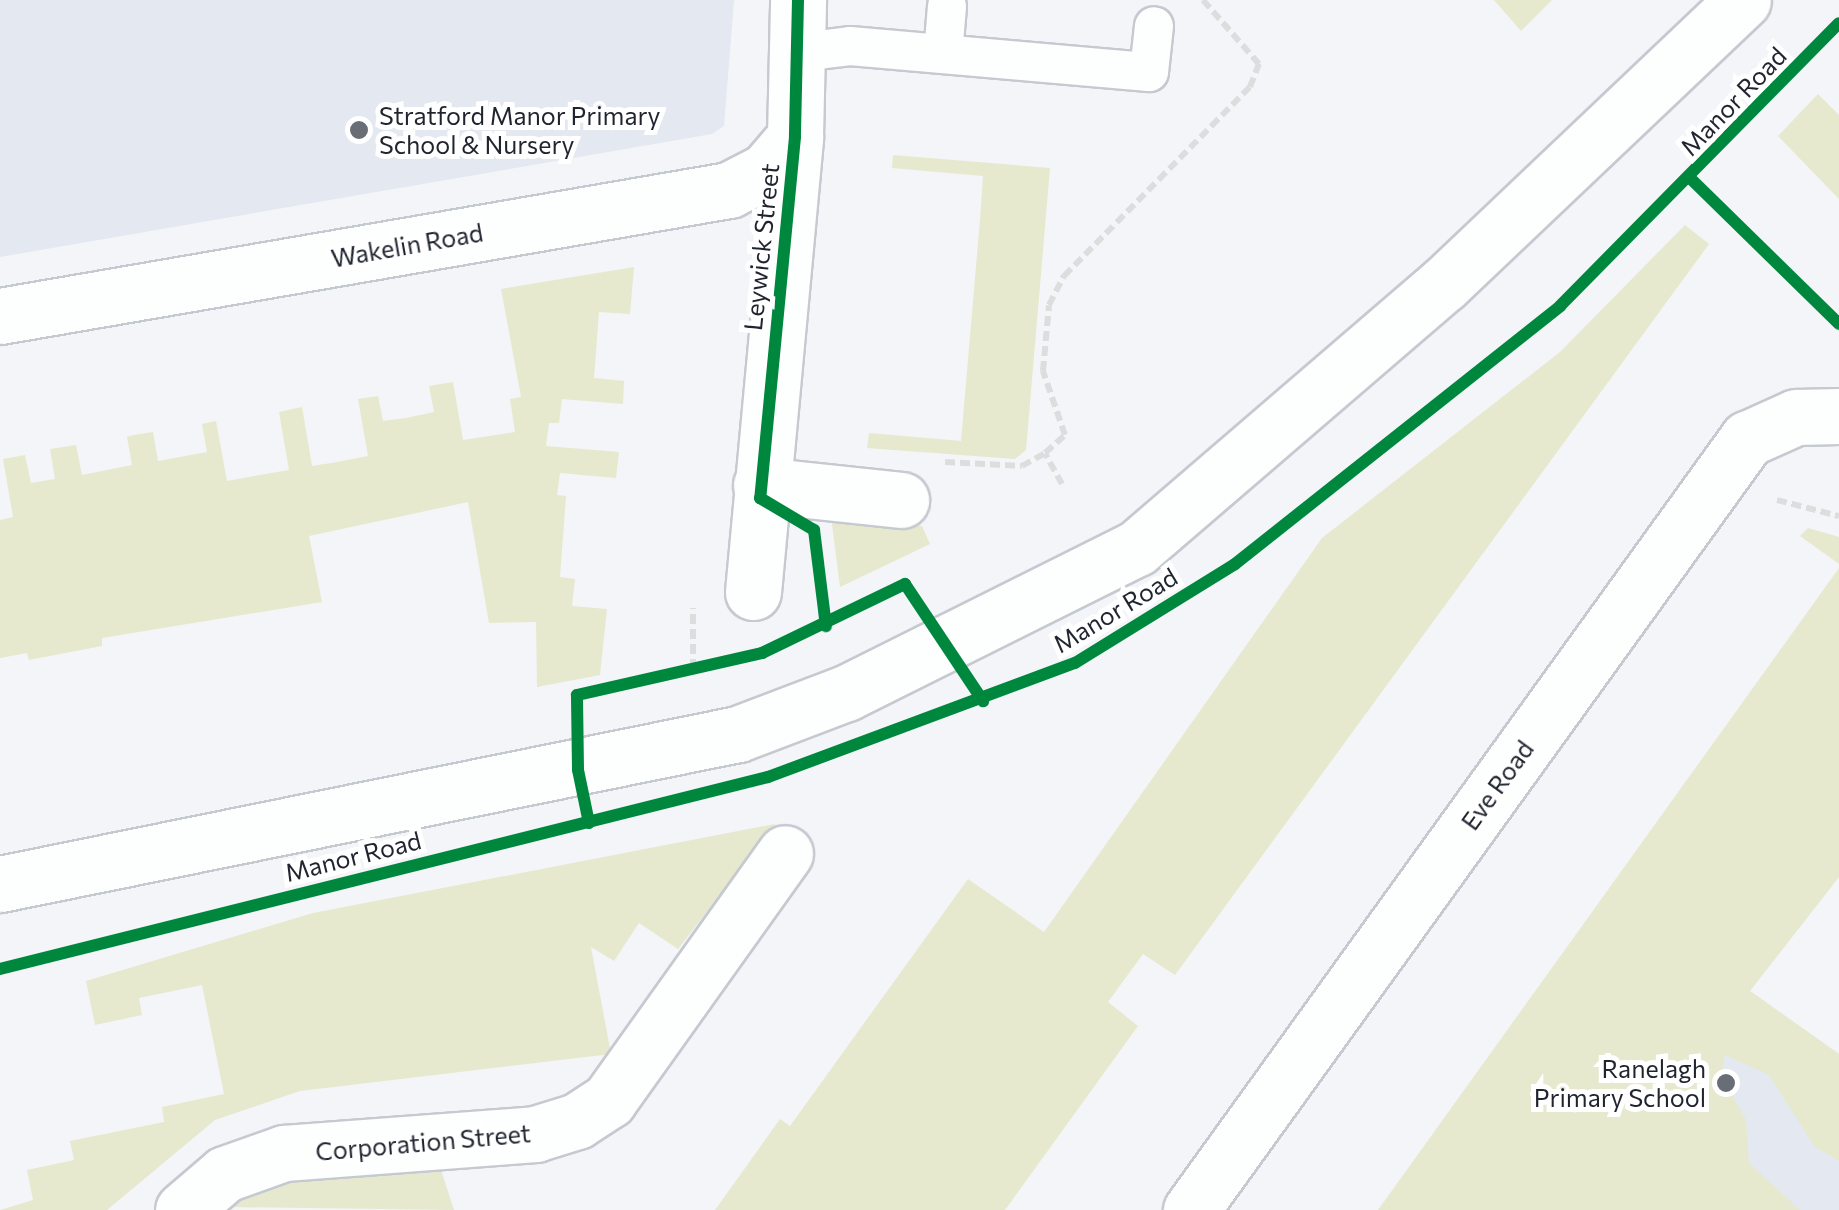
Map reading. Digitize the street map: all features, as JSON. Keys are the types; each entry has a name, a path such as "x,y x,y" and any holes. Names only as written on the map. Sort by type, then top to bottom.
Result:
{"street":[{"name":"Manor Road","path":"0,884 738,734 846,693 1138,548 1444,284 1743,0"},
{"name":"Leywick Street","path":"753,592 795,137 796,26"},
{"name":"Wakelin Road","path":"0,316 728,190 766,171 795,137"},
{"name":"Eve Road","path":"1191,1210 1747,439 1796,416 1839,416"},
{"path":"761,485 901,500"},
{"name":"Corporation Street","path":"183,1210 225,1174 267,1157 534,1134 577,1120 609,1100 785,853"}],"lane":[{"path":"918,62 948,6"},
{"path":"796,26 850,46 918,62 1104,85 1149,72 1154,26"}],"path":[{"path":"1062,484 1045,452 1065,435 1043,370 1050,305 1064,276 1250,87 1259,64 1204,0"},
{"path":"1742,90 1760,105"},
{"path":"1691,178 1839,324"},
{"path":"674,674 710,665"}],"shaded area":[{"name":"Stratford Manor Primary School & Nursery","path":"0,0 734,0 724,126 712,134 0,257"},
{"name":"Ranelagh Primary School","path":"1750,991 1839,1054 1839,1210 1528,1210"}],"green space":[{"path":"1494,0 1552,0 1521,31"},
{"path":"1818,94 1839,115 1839,199 1778,136"},
{"path":"893,155 1050,168 1026,450 1015,459 867,448 869,433 961,441 983,176 892,168"},
{"path":"1685,225 1709,244 1175,975 1143,954 1108,1002 1138,1026 1005,1210 715,1210 780,1119 790,1126 968,879 1044,932 1322,538 1560,352"},
{"path":"634,267 630,314 599,312 594,378 624,381 623,404 562,399 559,423 549,423 546,446 619,452 616,478 560,473 557,495 566,496 560,577 575,579 572,606 607,609 600,675 537,687 536,622 489,623 468,502 309,536 322,602 102,638 102,646 29,660 27,653 0,658 0,520 13,517 3,459 25,455 31,483 55,479 50,449 76,445 82,475 132,465 127,437 134,435 153,432 158,461 207,452 202,424 216,421 227,481 289,470 279,412 302,407 312,466 337,462 368,456 358,399 378,396 383,421 406,418 434,412 429,386 453,382 463,440 515,432 510,399 521,397 501,289"},
{"path":"831,517 922,526 930,544 840,587"},
{"path":"1808,528 1839,537 1839,564 1800,536"},
{"path":"1839,568 1839,877 1750,991 1839,1054 1839,1161 1814,1146 1769,1075 1725,1055 1721,1076 1746,1120 1749,1163 1800,1210 1378,1210"},
{"path":"775,824 678,949 639,923 614,961 591,947 611,1054 300,1091 215,1120 107,1210 0,1210 33,1200 27,1170 74,1160 70,1141 164,1122 162,1107 224,1094 202,985 139,998 142,1015 95,1025 86,981 313,913"},
{"path":"429,1167 441,1170 454,1210 227,1207 271,1178"}],"cycle path":[{"path":"798,0 795,137 760,498 814,530 826,626"},
{"path":"0,969 768,777 1075,663 1235,564 1560,306 1839,23"},
{"path":"1691,179 1839,324"},
{"path":"589,823 578,770 577,695 762,653 905,584 983,701"}],"place":[{"name":"Stratford Manor Primary School & Nursery","path":"359,130"},
{"name":"Ranelagh Primary School","path":"1726,1083"}]}
